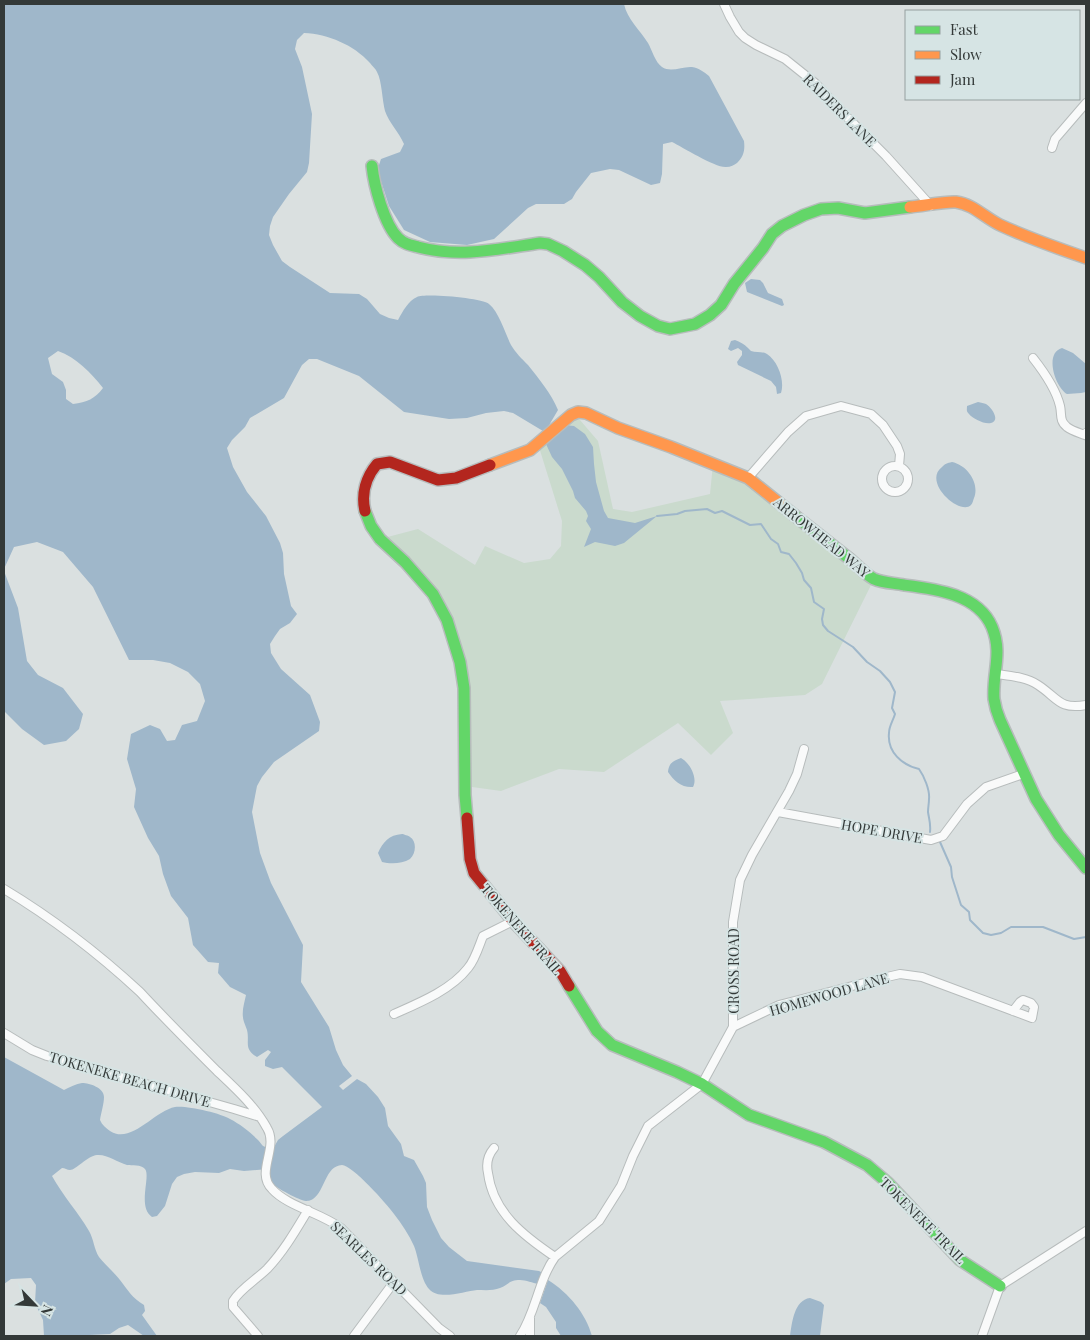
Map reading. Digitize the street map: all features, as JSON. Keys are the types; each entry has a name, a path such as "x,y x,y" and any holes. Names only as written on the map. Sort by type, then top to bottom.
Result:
{"street":[{"name":"RAIDERS LANE","path":"724,4 739,32 745,38 785,59 816,83 931,206"},
{"path":"1052,148 1054,138 1086,103"},
{"path":"372,166 374,182 388,222 397,237 406,244 450,253 465,253 540,243 548,244 586,265 622,302 640,316 658,326 670,329 695,324 710,315 721,305 734,284 772,234 782,226 821,209 838,208 866,214 955,202 969,205 991,221 1010,230 1046,245 1086,258"},
{"path":"1032,358 1052,387 1060,406 1061,420 1068,428 1086,434"},
{"path":"748,478 788,432 806,416 841,406 871,414 883,425 897,446 900,454 899,466"},
{"name":"ARROWHEAD WAY","path":"549,432 574,413 582,412 627,432 671,447 748,478 874,579 886,583 943,590 960,597 978,608 988,619 994,630 998,652 993,693 996,712 1023,774 1044,815 1086,868"},
{"name":"TOKENEKE TRAIL","path":"549,432 535,447 521,455 456,478 438,480 390,462 377,464 370,472 366,483 363,502 371,526 380,539 405,562 433,594 447,620 460,662 464,688 465,795 470,859 474,872 513,921 560,971 597,1031 612,1044 702,1084 749,1115 824,1142 867,1165 888,1183 960,1260 1000,1286"},
{"path":"996,674 1019,678 1037,684 1067,706 1086,705"},
{"name":"CROSS ROAD","path":"520,1336 530,1317 550,1265 599,1221 621,1186 648,1126 702,1084 733,1027 733,922 740,880 752,854 778,812 793,783 804,749"},
{"name":"HOPE DRIVE","path":"778,812 931,840 943,836 967,804 986,788 1023,774"},
{"path":"4,889 32,906 122,975 246,1099 260,1117"},
{"path":"394,1014 419,1003 455,982 470,967 483,936 513,921"},
{"name":"HOMEWOOD LANE","path":"733,1027 780,1005 900,974 922,977 1013,1011"},
{"name":"TOKENEKE BEACH DRIVE","path":"4,1033 32,1050 47,1056 260,1117"},
{"name":"SEARLES ROAD","path":"260,1117 267,1126 271,1139 266,1177 267,1183 278,1195 341,1228 439,1328 450,1336"},
{"path":"494,1148 490,1153 487,1167 488,1178 494,1196 503,1213 516,1228 556,1258"},
{"path":"258,1336 236,1311 232,1305 233,1301 281,1253 308,1210"},
{"path":"982,1336 1000,1286 1086,1232"},
{"path":"354,1336 394,1282"},
{"name":"CROSS ROAD","path":"530,1317 530,1336"}],"green space":[{"path":"574,413 598,441 613,509 632,512 710,494 713,464 748,478 874,579 822,684 805,695 720,701 733,733 711,755 678,723 604,772 559,769 501,791 465,786 464,688 433,594 380,539 418,529 475,565 485,546 524,563 550,559 561,546 562,521 538,444"}],"water":[{"path":"4,4 624,4 631,20 648,43 662,67 673,69 692,67 699,69 709,76 744,141 744,153 737,163 729,167 721,166 707,161 672,142 663,144 660,183 651,185 619,170 610,169 591,173 572,199 564,204 536,204 528,208 494,239 467,245 430,242 404,230 389,206 378,168 381,159 400,152 404,144 385,111 379,76 370,63 348,46 331,38 313,34 304,33 297,40 295,49 302,67 312,114 309,163 307,172 273,217 270,226 269,235 282,261 330,293 359,294 367,299 380,314 398,320 411,301 422,296 466,298 489,304 499,317 513,348 548,392 558,410 548,427 554,434 564,425 574,426 585,434 593,447 596,482 604,511 608,518 635,523 657,516 624,543 615,546 595,542 584,547 591,529 586,521 588,516 575,498 562,469 552,457 546,444 550,438 543,431 513,413 504,411 467,418 449,419 404,412 359,376 317,359 309,359 302,365 284,398 250,418 245,427 227,448 233,467 247,492 266,516 280,543 291,606 297,614 275,636 270,644 271,653 281,669 310,695 320,722 319,731 274,762 262,777 257,786 252,812 260,853 271,883 303,945 301,982 329,1027 343,1065 352,1076 339,1086 343,1090 357,1079 366,1084 378,1097 385,1108 388,1126 401,1144 404,1156 414,1160 423,1176 426,1183 427,1207 441,1238 449,1247 467,1261 539,1271 543,1273 538,1284 525,1280 516,1280 494,1290 477,1290 445,1295 433,1293 426,1285 414,1246 400,1222 369,1186 353,1171 342,1165 336,1166 332,1170 317,1195 307,1201 293,1196 274,1185 270,1180 268,1169 244,1171 230,1169 219,1173 195,1172 184,1174 177,1177 172,1184 165,1206 157,1216 152,1217 145,1206 147,1178 145,1169 141,1166 127,1165 108,1157 97,1155 72,1169 62,1168 52,1176 89,1231 99,1257 118,1277 133,1297 144,1305 145,1311 142,1315 157,1336 144,1336 128,1325 110,1334 44,1336 43,1320 35,1303 36,1285 31,1278 11,1279 4,1284 4,1057 64,1090 82,1083 92,1085 102,1091 104,1103 100,1120 107,1129 118,1134 134,1131 167,1110 175,1107 187,1107 225,1117 245,1128 263,1146 274,1147 278,1140 322,1107 282,1067 273,1069 265,1066 265,1060 271,1052 268,1050 257,1057 248,1048 248,1034 243,1015 246,995 230,987 218,973 219,963 208,962 193,945 188,918 171,896 159,856 148,838 134,807 136,789 127,759 131,734 150,725 160,729 167,741 175,740 182,725 197,721 205,701 200,684 188,672 170,663 153,660 129,660 93,587 63,552 37,542 14,547 4,569","holes":["58,351 83,366 103,388 87,401 73,404 66,399 66,390 63,382 52,374 48,358"]},
{"path":"751,279 760,280 768,293 782,299 784,305 782,306 747,292 745,283"},
{"path":"735,340 751,351 765,353 771,357 781,377 781,393 777,394 776,387 771,381 738,365 737,362 742,355 742,351 738,348 731,351 728,349 731,341"},
{"path":"1062,348 1073,353 1086,364 1086,392 1067,394 1055,378 1053,370 1054,356"},
{"path":"978,402 986,404 990,408 995,416 994,421 991,423 982,422 968,413 967,406"},
{"path":"952,462 963,467 974,481 975,492 973,502 966,507 952,502 939,489 937,473 946,464"},
{"path":"4,571 18,608 27,661 38,675 63,688 83,714 79,729 66,741 44,745 22,729 4,711"},
{"path":"681,758 687,763 694,775 693,787 679,783 668,772 671,764"},
{"path":"402,834 414,841 415,848 412,857 400,863 382,862 378,853 382,846 390,838"},
{"path":"548,1280 563,1291 576,1305 586,1320 592,1336 561,1336 556,1328 556,1322 546,1307 540,1303"},
{"path":"810,1298 824,1305 820,1336 790,1336 797,1307 800,1303"}],"waterway":[{"path":"657,516 707,509 715,513 722,511 750,525 761,524 771,539 778,544 781,552 789,554 802,573 804,580 811,588 814,602 824,609 823,625 828,631 853,647 890,682 895,692 892,708 895,714 889,730 890,746 897,757 919,769 925,779 929,795 930,832"},
{"path":"940,842 951,867 952,877 961,905 969,912 970,920 983,933 991,935 1001,933 1011,927 1043,927 1074,939 1086,937"}],"traffic: fast":[{"path":"372,166 377,193 388,224 398,238 405,243 412,246 449,252 494,250 540,243 548,244 585,265 622,302 640,316 658,326 670,329 695,324 710,315 721,305 734,284 772,234 782,226 821,209 838,208 865,213 910,207"},
{"path":"365,511 371,526 380,539 405,562 433,594 447,620 460,662 464,688 467,818"},
{"path":"794,515 874,579 955,595 977,607 986,616 992,627 997,646 994,699 999,717 1036,799 1059,835 1086,868"},
{"path":"569,986 597,1031 612,1045 702,1084 749,1115 824,1142 867,1165 888,1183 960,1260 1000,1286"}],"traffic: slow":[{"path":"910,207 946,202 962,203 1011,230 1086,258"},
{"path":"490,465 530,450 571,415 578,412 586,413 618,428 748,478 794,515"}],"traffic: jam":[{"path":"365,511 365,486 377,464 390,462 438,480 456,478 490,465"},
{"path":"467,818 470,859 474,873 513,921 560,971 569,986"}]}
